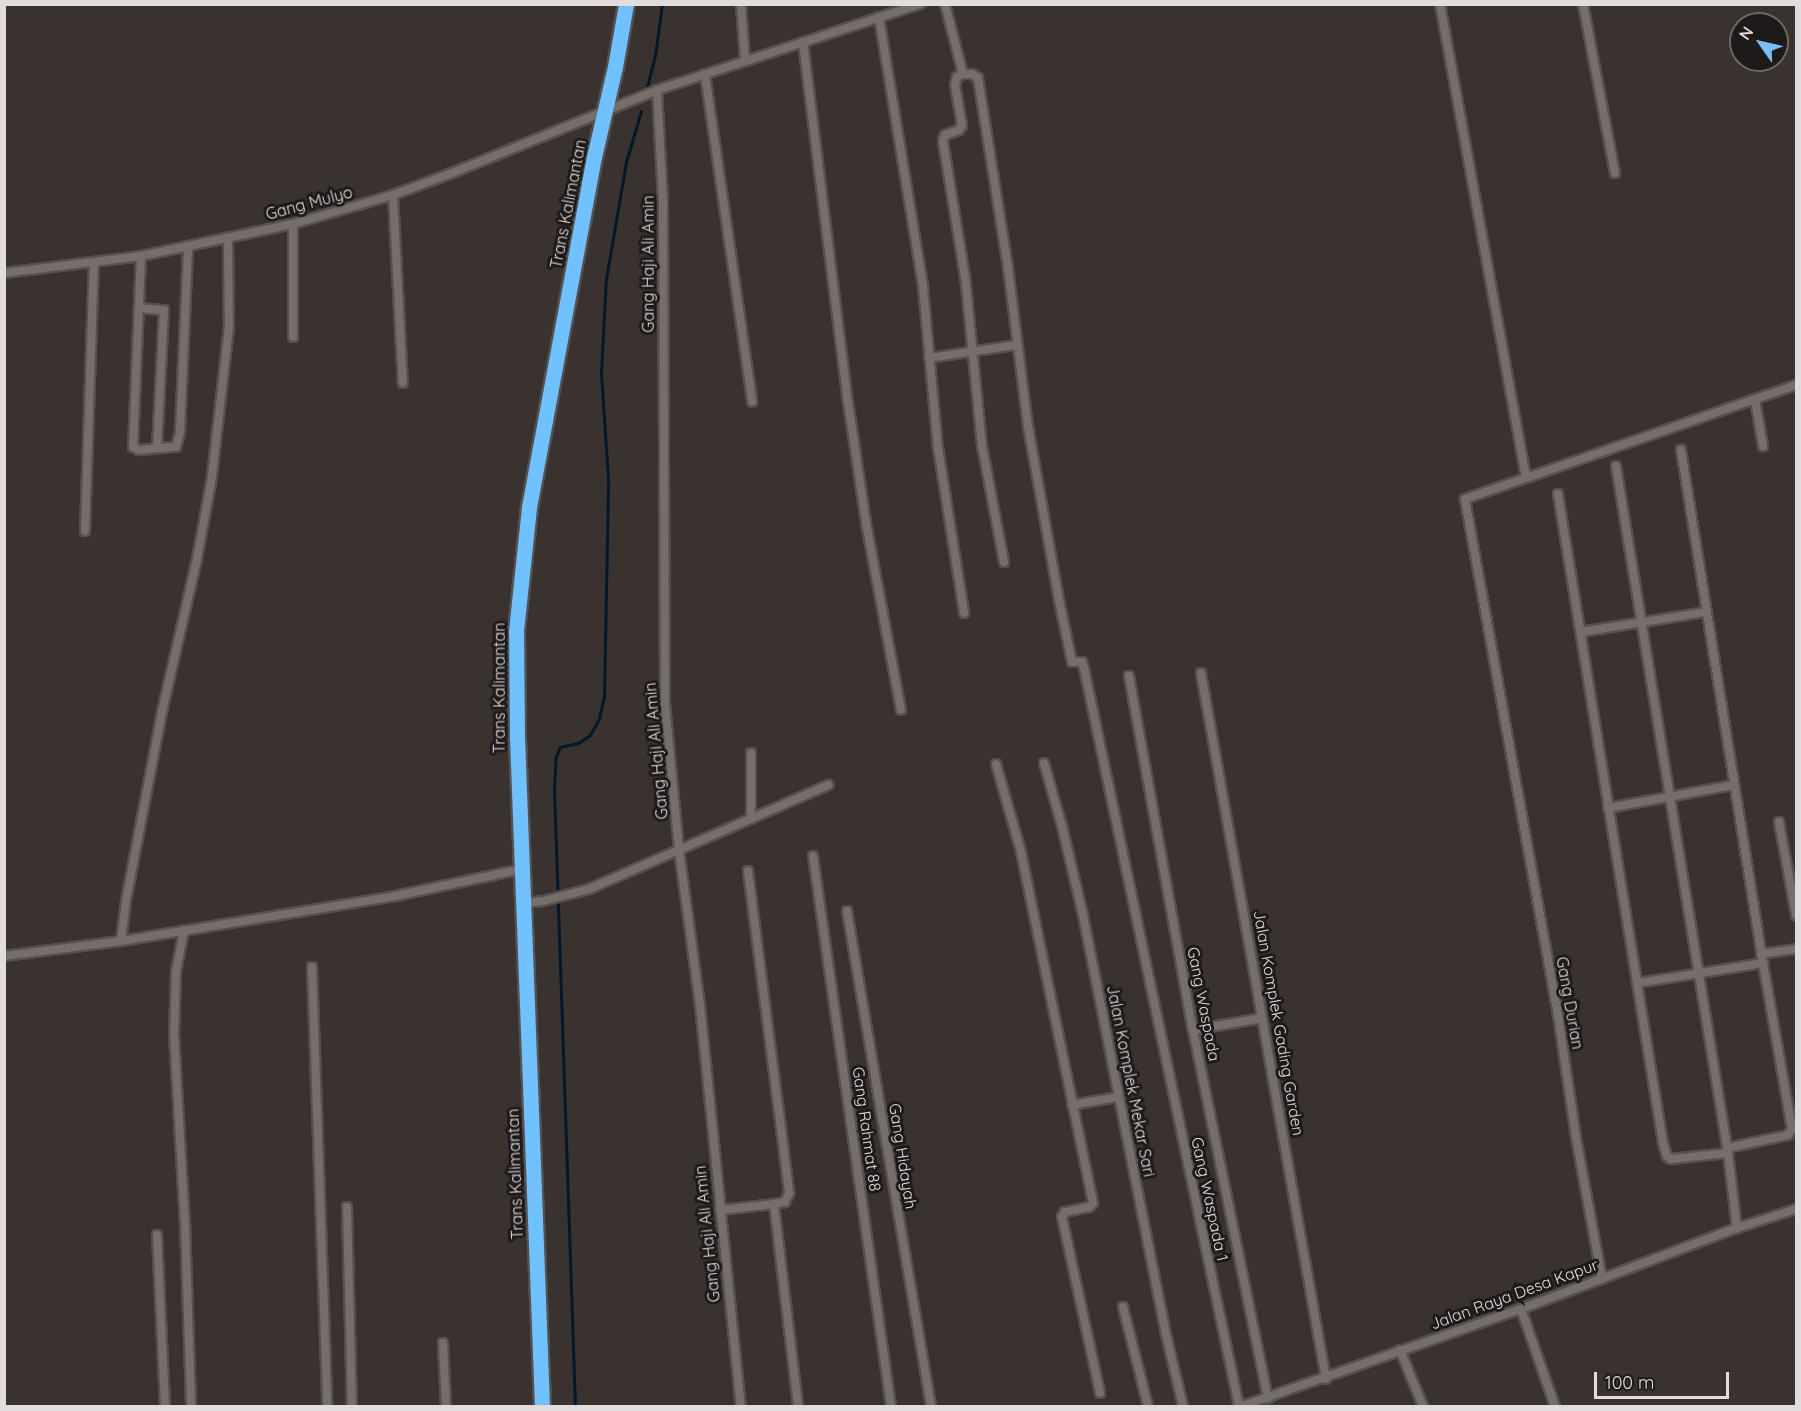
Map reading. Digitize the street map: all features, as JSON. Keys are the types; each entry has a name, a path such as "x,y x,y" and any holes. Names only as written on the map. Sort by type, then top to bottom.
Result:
{"highway":[{"name":"Trans Kalimantan","path":"542,1407 516,688 519,579 534,478 594,157 626,4"},
{"name":"Trans Kalimantan","path":"542,1380 552,1407"}],"street":[{"path":"741,4 746,60"},
{"name":"Gang Mulyo","path":"4,273 141,256 293,224 393,195 488,160 606,108 920,4"},
{"path":"945,4 963,74"},
{"path":"1440,4 1526,477 1797,385"},
{"path":"1583,4 1616,173"},
{"path":"879,17 923,287 938,448 963,613"},
{"path":"803,42 848,402 866,523 901,710"},
{"path":"705,74 752,402"},
{"path":"929,358 973,351 1016,345 1008,268 978,78 972,74 957,77 955,85 962,125 959,130 945,135 943,141 973,351 982,446 1004,562"},
{"name":"Gang Haji Ali Amin","path":"654,91 663,202 665,704 679,850 700,1005 741,1407"},
{"path":"393,195 403,383"},
{"path":"293,224 293,337"},
{"path":"121,941 126,901 162,712 197,558 212,477 229,327 228,238"},
{"path":"141,256 133,447 136,450 176,447 179,444 188,246"},
{"path":"85,531 94,263"},
{"path":"139,308 164,310 157,448"},
{"name":"Gang Waspada 1","path":"1016,345 1028,426 1067,639 1072,662 1082,662 1084,668 1241,1407"},
{"path":"1755,400 1763,446"},
{"path":"1558,494 1636,983 1668,1156 1675,1159 1727,1150 1788,1135 1792,1129 1733,785 1681,450"},
{"path":"1616,466 1671,796 1727,1150 1737,1228"},
{"name":"Gang Durian","path":"1526,477 1465,499 1558,1015 1576,1137 1602,1279"},
{"path":"1581,632 1706,612"},
{"name":"Jalan Komplek Gading Garden","path":"1201,673 1326,1379"},
{"name":"Gang Waspada","path":"1129,676 1193,1030 1268,1398"},
{"path":"751,753 751,819"},
{"name":"Jalan Komplek Mekar Sari","path":"1044,763 1083,915 1165,1329 1183,1407"},
{"path":"996,764 1021,852 1093,1203 1089,1207 1065,1212 1062,1217 1100,1394"},
{"path":"1608,808 1733,785"},
{"path":"524,903 557,898 589,889 828,786"},
{"path":"1779,822 1797,915"},
{"name":"Gang Rahmat 88","path":"813,856 891,1407"},
{"path":"4,956 121,941 394,896 522,869"},
{"path":"720,1210 785,1202 789,1194 748,871"},
{"name":"Gang Hidayah","path":"847,911 931,1407"},
{"path":"184,930 176,972 174,1034 186,1243 191,1407"},
{"path":"1761,954 1797,949"},
{"path":"1636,983 1763,963"},
{"path":"312,967 327,1407"},
{"path":"1193,1030 1262,1018"},
{"path":"1072,1105 1118,1097"},
{"path":"774,1204 798,1407"},
{"path":"347,1207 352,1407"},
{"name":"Jalan Raya Desa Kapur","path":"1241,1407 1521,1309 1737,1228 1797,1209"},
{"path":"157,1234 165,1407"},
{"path":"1123,1307 1148,1407"},
{"path":"1521,1309 1554,1407"},
{"path":"443,1343 446,1407"},
{"path":"1400,1350 1423,1407"}],"waterway":[{"path":"646,91 655,56 662,4"},
{"path":"575,1406 554,789 556,756 560,747 578,743 590,735 599,719 604,696 608,478 601,373 606,279 626,162 641,111"}]}
